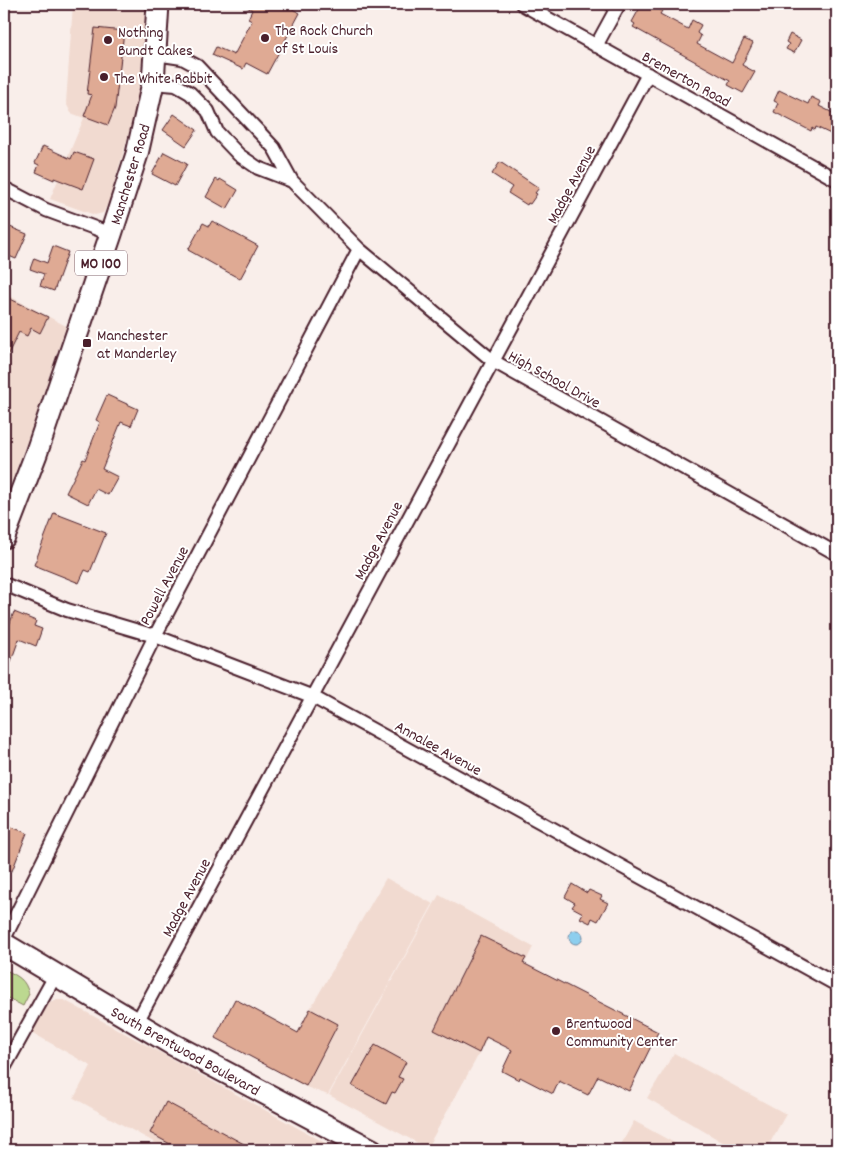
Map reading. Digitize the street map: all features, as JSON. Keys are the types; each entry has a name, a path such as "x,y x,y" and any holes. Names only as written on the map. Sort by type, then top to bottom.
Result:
{"main road":[{"name":"Manchester Road","path":"4,537 34,461 140,142 153,82 158,4"},
{"name":"South Brentwood Boulevard","path":"4,944 172,1044 372,1150"}],"street":[{"name":"Bremerton Road","path":"522,4 837,180"},
{"path":"596,46 619,4"},
{"name":"High School Drive","path":"156,54 182,58 198,66 274,148 292,181 359,249 493,361 837,554"},
{"name":"Madge Avenue","path":"137,1022 648,74"},
{"name":"High School Drive","path":"153,82 176,85 190,93 208,110 217,132 239,155 258,168 292,181"},
{"path":"4,188 46,210 111,234"},
{"name":"Powell Avenue","path":"4,939 155,636 359,249"},
{"name":"Annalee Avenue","path":"4,584 67,610 155,636 312,696 837,985"},
{"path":"4,1068 56,976"}],"shaded area":[{"path":"73,4 145,4 143,51 137,105 109,201 103,213 95,215 50,199 84,118 71,113 66,103"},
{"path":"4,293 66,326 29,436 4,501"},
{"path":"386,878 433,904 328,1095 306,1087 278,1072 310,1009"},
{"path":"439,895 533,947 479,1054 427,1148 329,1095"},
{"path":"57,1000 64,1000 338,1150 168,1150 74,1098 91,1066 31,1032 47,1005"},
{"path":"674,1053 786,1114 766,1150 736,1150 647,1098"},
{"path":"634,1121 687,1150 618,1150"}],"green space":[{"path":"6,970 18,977 26,985 29,994 23,1006 4,996 4,973"}],"water":[{"path":"573,930 579,930 583,937 579,944 573,944 569,940 569,934"}],"building":[{"name":"The Rock Church of St Louis","path":"242,4 283,4 300,13 267,74 246,63 243,69 212,55 216,47 234,55 252,21 248,19 252,10"},
{"path":"642,4 649,4 662,11 660,14 688,29 692,20 701,25 697,33 701,36 697,44 732,63 744,39 753,43 742,65 755,72 743,93 728,85 730,81 633,27 635,24 632,22"},
{"path":"95,28 124,31 115,108 108,125 84,116 92,95 87,94"},
{"path":"790,34 801,40 794,53 786,49 789,44 786,42"},
{"path":"779,90 808,104 811,97 821,102 819,106 837,115 837,137 816,127 815,130 812,128 811,131 774,112 778,103 774,101"},
{"path":"174,114 197,130 186,146 163,130"},
{"path":"43,146 71,159 74,152 94,159 83,189 36,172 39,165 35,163"},
{"path":"164,152 187,164 175,186 152,174"},
{"path":"500,162 539,188 530,204 528,203 527,205 508,193 512,187 492,174"},
{"path":"216,179 219,181 220,179 238,190 227,209 206,197"},
{"path":"212,221 258,246 240,279 188,250 203,223 209,226"},
{"path":"10,227 27,234 16,259 4,254 4,243"},
{"path":"53,246 68,252 54,291 40,286 44,274 30,269 34,258 47,263"},
{"path":"4,296 48,317 40,333 31,328 27,336 19,332 4,362"},
{"path":"107,395 138,409 131,426 121,422 102,469 118,477 108,495 96,489 88,504 66,493 83,459 85,460 100,422 96,420"},
{"path":"54,513 106,533 90,572 85,570 79,583 34,565"},
{"path":"14,612 36,621 34,626 42,629 36,646 19,639 5,678 4,639"},
{"path":"4,824 27,833 12,871 4,867"},
{"path":"572,884 587,893 589,890 602,896 600,899 608,903 598,921 592,918 590,923 580,918 583,913 572,907 575,903 565,897"},
{"path":"481,936 526,958 523,963 658,1032 629,1091 598,1076 588,1095 559,1081 553,1094 520,1077 519,1080 502,1071 512,1050 486,1037 479,1053 434,1030"},
{"path":"235,999 298,1033 310,1009 338,1024 306,1086 215,1038"},
{"path":"375,1045 406,1062 398,1077 403,1079 395,1093 392,1092 386,1104 352,1086"},
{"path":"166,1102 255,1150 181,1150 150,1133"}],"place":[{"name":"The Rock Church of St Louis","path":"265,38"},
{"name":"Nothing Bundt Cakes","path":"108,40"},
{"name":"The White Rabbit","path":"104,77"},
{"name":"Manchester at Manderley","path":"87,343"},
{"name":"Brentwood Community Center","path":"556,1031"}]}
